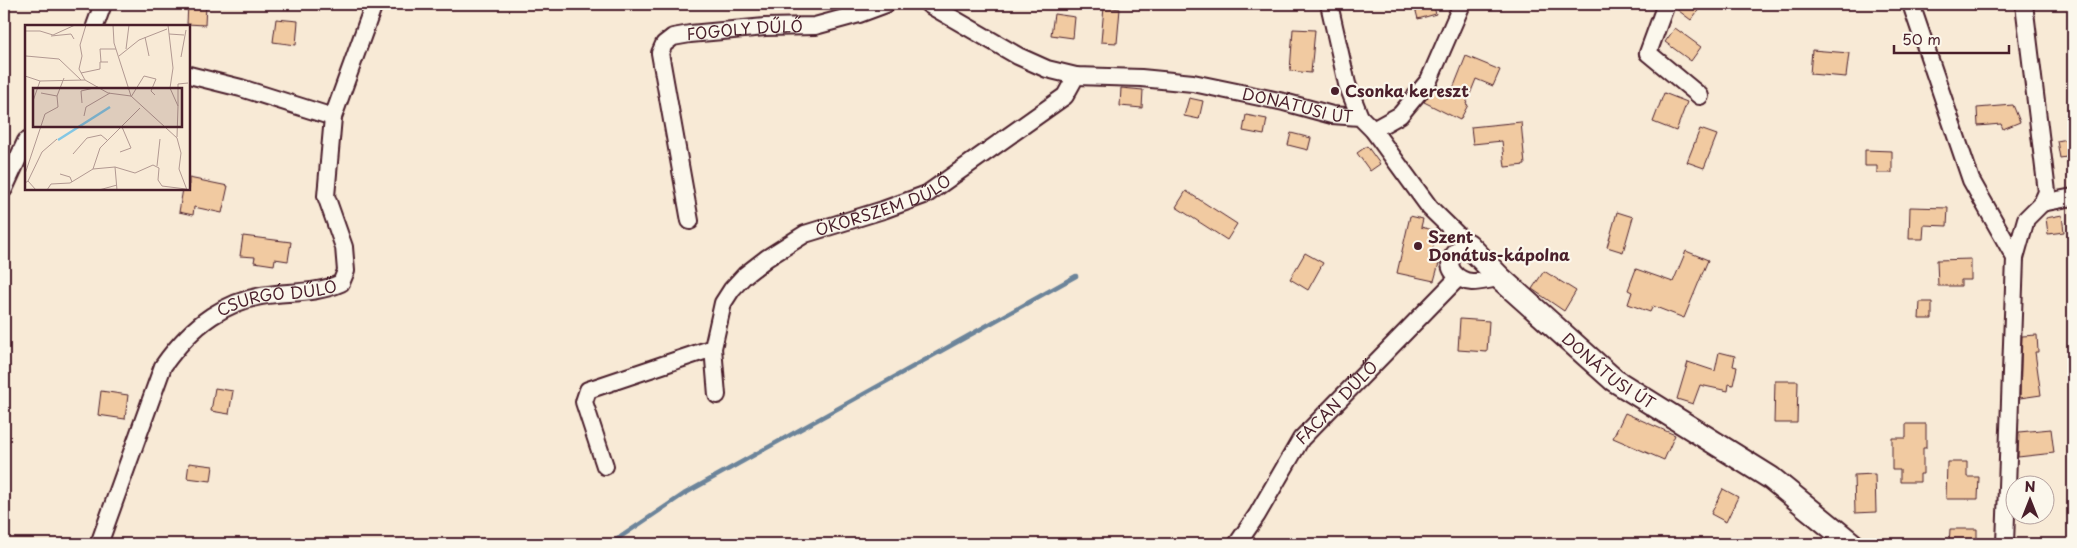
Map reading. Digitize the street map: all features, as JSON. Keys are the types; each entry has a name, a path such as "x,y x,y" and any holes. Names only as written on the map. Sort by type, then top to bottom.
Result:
{"street":[{"path":"95,25 103,4"},
{"name":"CSURGÓ DŰLŐ","path":"99,544 164,366 179,344 200,323 228,307 256,295 328,289 341,283 346,271 344,247 326,196 333,117 374,4"},
{"name":"FOGOLY DŰLŐ","path":"690,221 660,53 664,44 674,37 690,34 765,27 815,26 859,14 886,4"},
{"name":"DONÁTUSI ÚT","path":"928,4 1018,56 1047,70 1076,76 1141,78 1193,83 1284,102 1332,115 1360,117 1373,130 1430,208 1500,278 1614,380 1771,478 1852,544"},
{"path":"1329,4 1347,84 1360,117"},
{"path":"1373,130 1400,115 1430,80 1462,4"},
{"path":"1666,4 1648,53 1700,96"},
{"path":"1911,4 1971,180 2014,258"},
{"path":"2005,544 2014,258 2026,218 2042,203 2047,192 2024,4"},
{"path":"190,75 241,88 333,117"},
{"name":"ÖKÖRSZEM DŰLŐ","path":"717,395 713,348 723,303 732,288 767,258 805,234 927,194 1066,96 1076,76"},
{"path":"4,189 25,143"},
{"path":"2042,203 2073,197"},
{"path":"1468,245 1455,252 1450,261 1452,271 1457,278 1472,282 1500,278"},
{"name":"FÁCÁN DŰLŐ","path":"1237,544 1257,515 1301,439 1457,278"},
{"path":"605,466 584,402 588,390 713,348"}],"building":[{"path":"188,4 206,4 205,25 187,24"},
{"path":"1414,4 1433,4 1436,14 1418,19"},
{"path":"1676,4 1703,4 1691,20 1675,8"},
{"path":"1104,7 1120,9 1117,43 1101,42"},
{"path":"1054,14 1075,17 1073,38 1051,35"},
{"path":"276,19 298,21 296,45 273,42"},
{"path":"1675,28 1701,47 1691,61 1665,42"},
{"path":"1293,29 1315,30 1311,73 1290,71"},
{"path":"1812,50 1849,53 1846,77 1810,74"},
{"path":"1466,56 1500,70 1493,86 1476,79 1466,104 1468,105 1460,120 1424,102 1435,88 1450,96"},
{"path":"1121,88 1143,90 1142,108 1120,106"},
{"path":"1664,93 1687,102 1676,131 1653,122"},
{"path":"1189,98 1203,101 1199,119 1184,116"},
{"path":"2013,105 2020,122 2003,129 2001,124 1978,126 1977,108"},
{"path":"1246,115 1267,119 1264,135 1243,131"},
{"path":"1521,122 1525,165 1505,167 1502,141 1473,144 1471,127"},
{"path":"1700,129 1717,135 1704,168 1687,162"},
{"path":"1291,133 1311,138 1308,150 1288,145"},
{"path":"2073,138 2073,156 2060,158 2057,141"},
{"path":"1367,146 1380,164 1370,171 1357,153"},
{"path":"1865,150 1892,151 1892,173 1877,173 1877,166 1865,166"},
{"path":"190,178 228,186 222,213 194,207 193,215 179,212 183,190 190,190"},
{"path":"1186,191 1237,224 1227,240 1176,207"},
{"path":"1910,207 1948,208 1947,226 1924,225 1923,239 1909,239"},
{"path":"1617,212 1633,217 1623,252 1607,247"},
{"path":"2062,215 2064,232 2048,234 2046,218"},
{"name":"Szent Donátus-kápolna","path":"1410,216 1423,219 1421,227 1437,231 1430,261 1439,263 1434,281 1397,273"},
{"path":"243,236 291,242 288,261 275,259 274,265 254,262 255,257 240,256"},
{"path":"1686,251 1708,260 1684,318 1653,306 1650,312 1628,304 1632,292 1628,290 1636,269 1673,282"},
{"path":"1305,253 1323,263 1308,290 1290,279"},
{"path":"1971,259 1971,280 1961,280 1961,286 1938,286 1937,260"},
{"path":"1544,271 1576,291 1564,311 1532,289"},
{"path":"1920,302 1932,302 1932,319 1919,319"},
{"path":"1460,319 1489,321 1487,352 1458,350"},
{"path":"2037,335 2038,352 2035,352 2041,395 2020,398 2022,336"},
{"path":"1719,352 1735,356 1733,366 1737,367 1733,385 1729,384 1728,391 1700,385 1693,404 1677,399 1688,362 1715,371"},
{"path":"1775,381 1798,381 1797,423 1774,423"},
{"path":"215,388 233,391 229,414 211,411"},
{"path":"101,391 128,395 125,419 98,415"},
{"path":"1625,413 1675,435 1664,460 1613,438"},
{"path":"1906,424 1926,424 1926,448 1923,448 1923,474 1920,474 1920,482 1900,482 1900,470 1892,470 1892,438 1906,438"},
{"path":"2051,429 2054,453 2018,457 2019,432"},
{"path":"1947,462 1967,462 1967,477 1979,477 1978,499 1946,499"},
{"path":"189,463 213,466 211,481 187,478"},
{"path":"1875,474 1876,512 1855,513 1854,475"},
{"path":"1723,489 1738,497 1726,522 1711,514"},
{"path":"1950,529 1977,529 1977,544 1949,544"}],"waterway":[{"path":"610,544 684,494 1076,276"}],"place":[{"name":"Csonka kereszt","path":"1335,91"},
{"name":"Szent Donátus-kápolna","path":"1418,246"}]}
